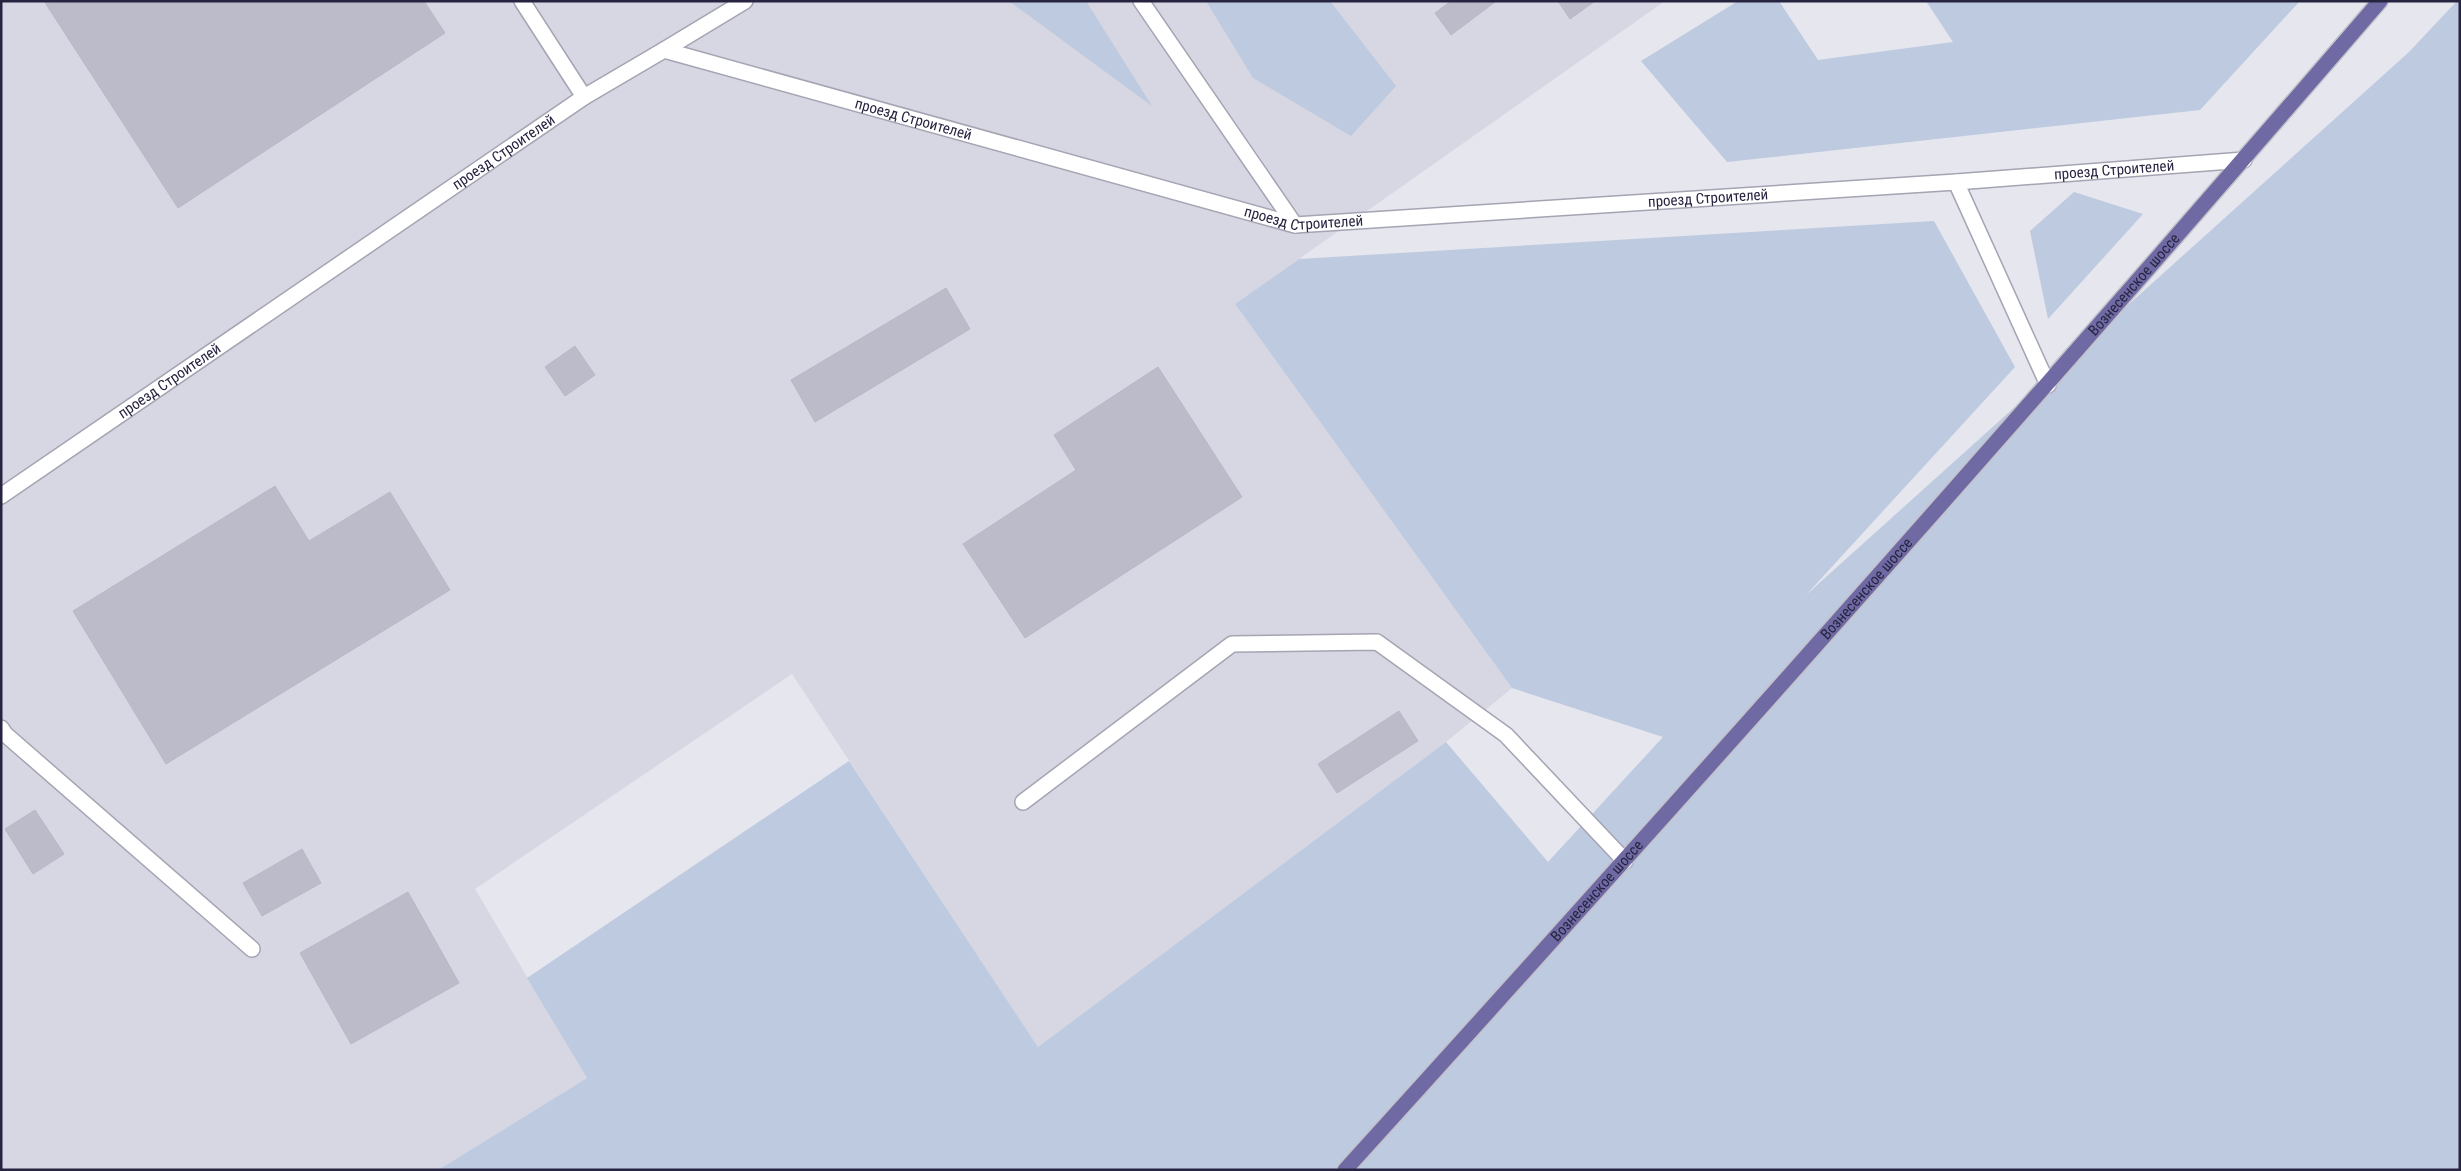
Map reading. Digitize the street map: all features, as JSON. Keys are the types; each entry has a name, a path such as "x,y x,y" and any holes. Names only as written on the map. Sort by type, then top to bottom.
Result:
{"main road":[{"name":"Вознесенское шоссе","path":"1345,1170 1625,861 2048,385 2380,1"}],"street":[{"path":"522,1 584,97"},
{"path":"664,50 745,1"},
{"path":"1141,1 1295,225"},
{"name":"проезд Строителей","path":"4,489 584,97 664,50 1295,225 1956,182 2244,160"},
{"path":"1956,182 2048,385"},
{"path":"1023,802 1232,644 1376,642 1506,735 1625,861"},
{"path":"1,728 5,734 252,949"}],"shaded area":[{"path":"1,1 1665,1 1235,304 1512,688 1446,742 1038,1047 792,674 475,889 587,1078 438,1170 1,1170"},
{"path":"1009,1 1086,1 1152,106"},
{"path":"1206,1 1330,1 1396,86 1351,136 1253,78"},
{"path":"1738,1 1779,1 1818,60 1953,42 1926,1 2300,1 2200,110 1727,162 1641,61"},
{"path":"2457,1 2460,1 2460,1170 438,1170 587,1078 527,978 849,761 1038,1047 1446,742 1548,862 1663,737 1512,688 1235,304 1299,259 1934,221 2015,367 1806,595 2409,52"},
{"path":"2074,192 2143,214 2048,319 2030,231"}],"building":[{"path":"44,1 424,1 445,33 178,208"},
{"path":"1451,1 1495,2 1451,35 1435,13"},
{"path":"1558,1 1595,1 1570,19"},
{"path":"946,288 970,329 815,422 791,380"},
{"path":"575,346 595,375 565,396 545,367"},
{"path":"1158,367 1242,497 1025,638 963,544 1076,470 1054,435"},
{"path":"275,486 309,541 390,492 450,590 166,764 73,611"},
{"path":"1399,711 1418,741 1337,793 1318,764"},
{"path":"35,810 64,854 33,874 5,829"},
{"path":"302,849 321,883 262,916 243,883"},
{"path":"408,892 459,983 351,1044 300,953"}]}
